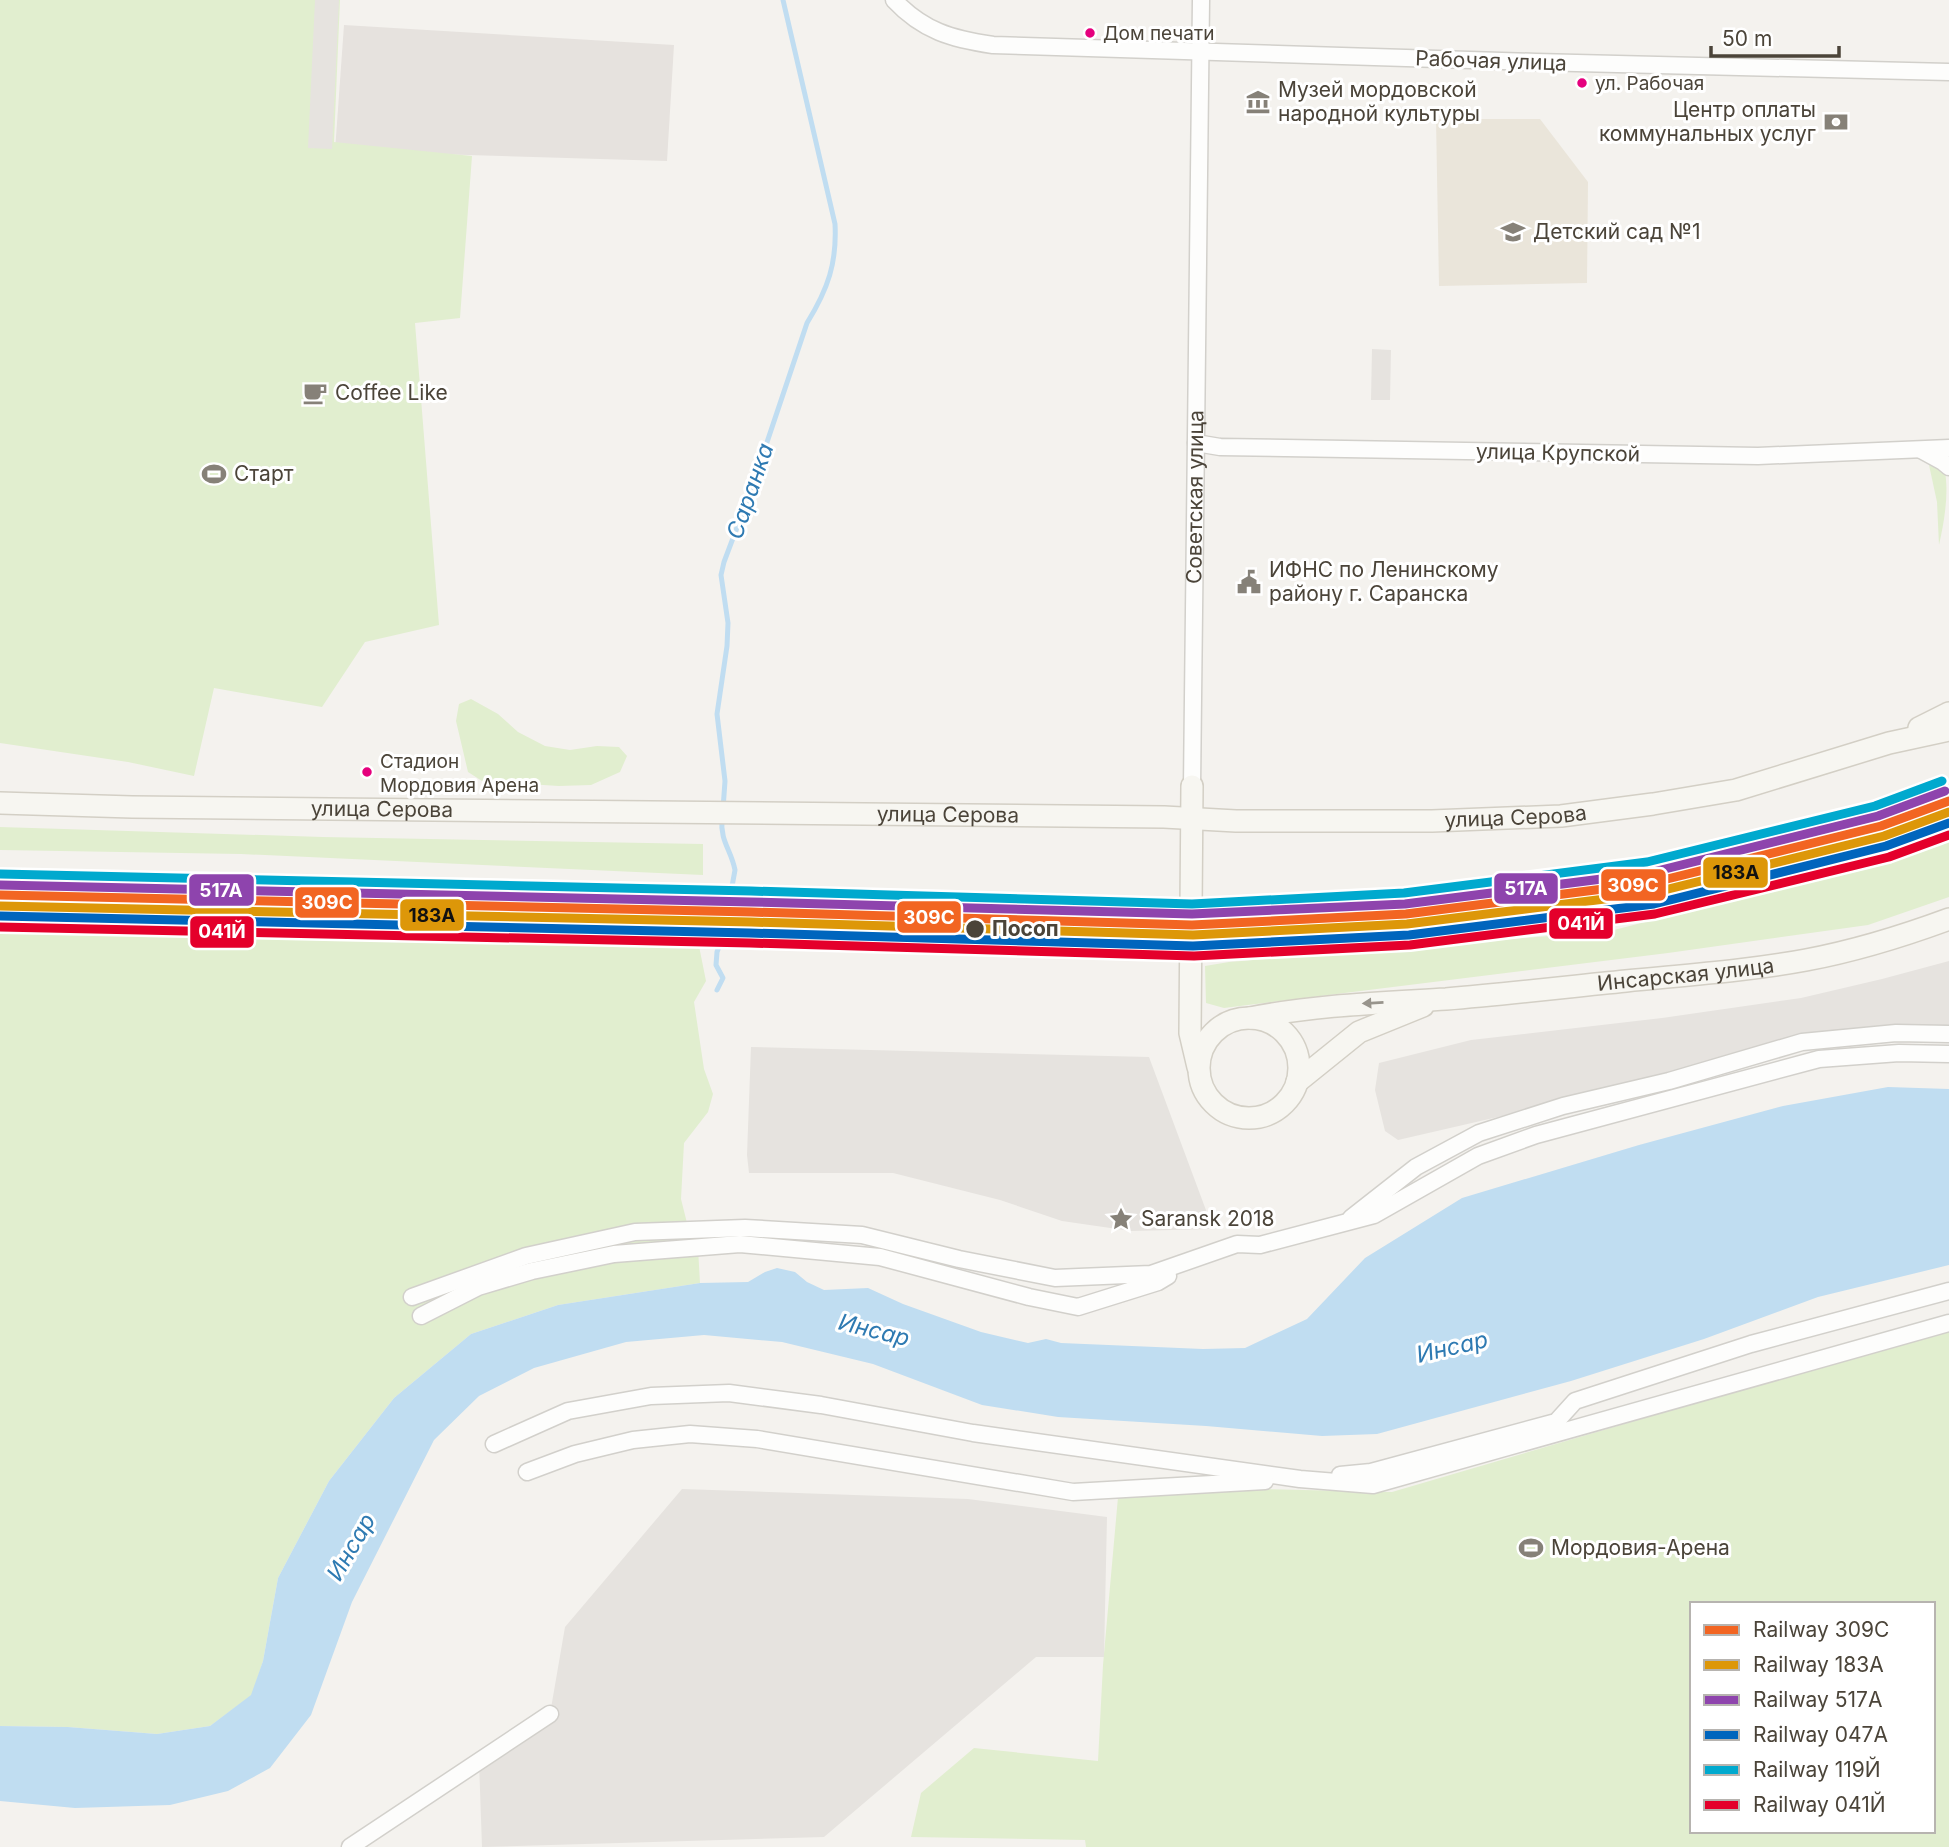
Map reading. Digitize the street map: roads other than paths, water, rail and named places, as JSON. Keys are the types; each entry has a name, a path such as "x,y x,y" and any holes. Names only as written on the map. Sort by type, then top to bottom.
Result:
{"street":[{"name":"Рабочая улица","path":"894,0 919,22 941,34 993,45 1547,63 1949,72"},
{"name":"Советская улица","path":"1200,1072 1190,1033 1201,0"},
{"name":"улица Крупской","path":"1196,443 1220,447 1758,456 1949,448"},
{"path":"1921,450 1949,467"},
{"name":"улица Серова","path":"1889,743 1949,713"},
{"name":"улица Серова","path":"0,803 132,807 1164,817 1236,821 1432,821 1561,816 1736,790 1889,743 1949,730"},
{"name":"Инсарская улица","path":"1244,1019 1288,1011 1364,1003 1441,999 1743,970 1806,960 1949,921"},
{"path":"1191,993 1203,1009 1212,1015 1265,1021 1279,1028 1289,1038 1296,1052 1299,1066 1297,1082 1289,1098 1278,1109 1250,1118 1235,1116 1222,1110 1211,1100 1203,1087 1200,1072 1200,1058 1214,1032 1226,1024 1244,1019"},
{"name":"Инсарская улица","path":"1297,1082 1359,1032 1441,999"},
{"path":"1347,1222 1416,1167 1479,1133 1563,1106 1669,1081 1802,1042 1896,1033 1949,1034"},
{"path":"412,1297 526,1255 635,1232 744,1228 862,1235 959,1259 1055,1278 1151,1274 1237,1244 1260,1245 1374,1215 1478,1156 1536,1135 1819,1059 1899,1053 1949,1054"},
{"path":"421,1316 478,1287 532,1271 614,1254 672,1249 740,1244 880,1257 1029,1297 1078,1307 1158,1282 1204,1255"},
{"path":"527,1472 575,1454 633,1440 690,1434 757,1440 1073,1492 1300,1479 1371,1472 1556,1422 1575,1401 1751,1344 1949,1291"},
{"path":"494,1444 568,1411 650,1396 729,1393 821,1405 973,1433 1300,1479 1373,1485 1949,1323"},
{"path":"350,1847 550,1714"}],"water":[{"name":"Инсар","path":"1888,1087 1949,1089 1949,1265 1818,1297 1704,1339 1571,1381 1377,1434 1322,1436 1058,1417 982,1405 873,1364 782,1342 704,1335 626,1342 534,1368 479,1396 434,1440 352,1602 311,1715 270,1768 228,1791 170,1805 75,1808 0,1801 0,1726 68,1727 157,1734 210,1726 251,1695 263,1661 278,1578 329,1481 394,1398 471,1334 558,1305 700,1283 748,1282 777,1268 795,1272 807,1282 824,1290 868,1288 903,1304 981,1332 1028,1343 1046,1339 1061,1343 1203,1349 1245,1348 1307,1319 1365,1258 1462,1198 1639,1145 1783,1106"}],"waterway":[{"name":"Саранка","path":"723,809 725,781 717,714 728,623 721,575 807,323 826,287 833,263 835,238 835,224 783,0"},
{"name":"Саранка","path":"717,990 723,978 716,965 717,952 723,936 735,870 724,839 722,818"}],"rail line":[{"name":"119Й","path":"0,874 1192,904 1404,893 1647,862 1875,806 1942,781"},
{"name":"517А","path":"0,885 1192,914 1405,904 1649,873 1878,816 1945,791"},
{"name":"309С","path":"0,895 1192,925 1406,914 1651,883 1881,826 1949,801"},
{"name":"183А","path":"0,906 751,922 1193,935 1407,924 1652,893 1884,836 1949,812"},
{"name":"047А","path":"0,916 1193,946 1409,935 1654,904 1886,846 1949,823"},
{"name":"041Й","path":"0,927 750,943 1194,956 1410,945 1655,914 1889,857 1949,835"}],"place":[{"name":"Дом печати","path":"1090,33"},
{"name":"ул. Рабочая","path":"1582,83"},
{"name":"Музей мордовской народной культуры","path":"1258,102"},
{"name":"Центр оплаты коммунальных услуг","path":"1836,122"},
{"name":"Детский сад №1","path":"1513,232"},
{"name":"Coffee Like","path":"315,393"},
{"name":"Старт","path":"214,474"},
{"name":"ИФНС по Ленинскому району г. Саранска","path":"1249,582"},
{"name":"Стадион Мордовия Арена","path":"367,772"},
{"name":"Посоп","path":"975,929"},
{"name":"Saransk 2018","path":"1121,1219"},
{"name":"Мордовия-Арена","path":"1531,1548"}]}
